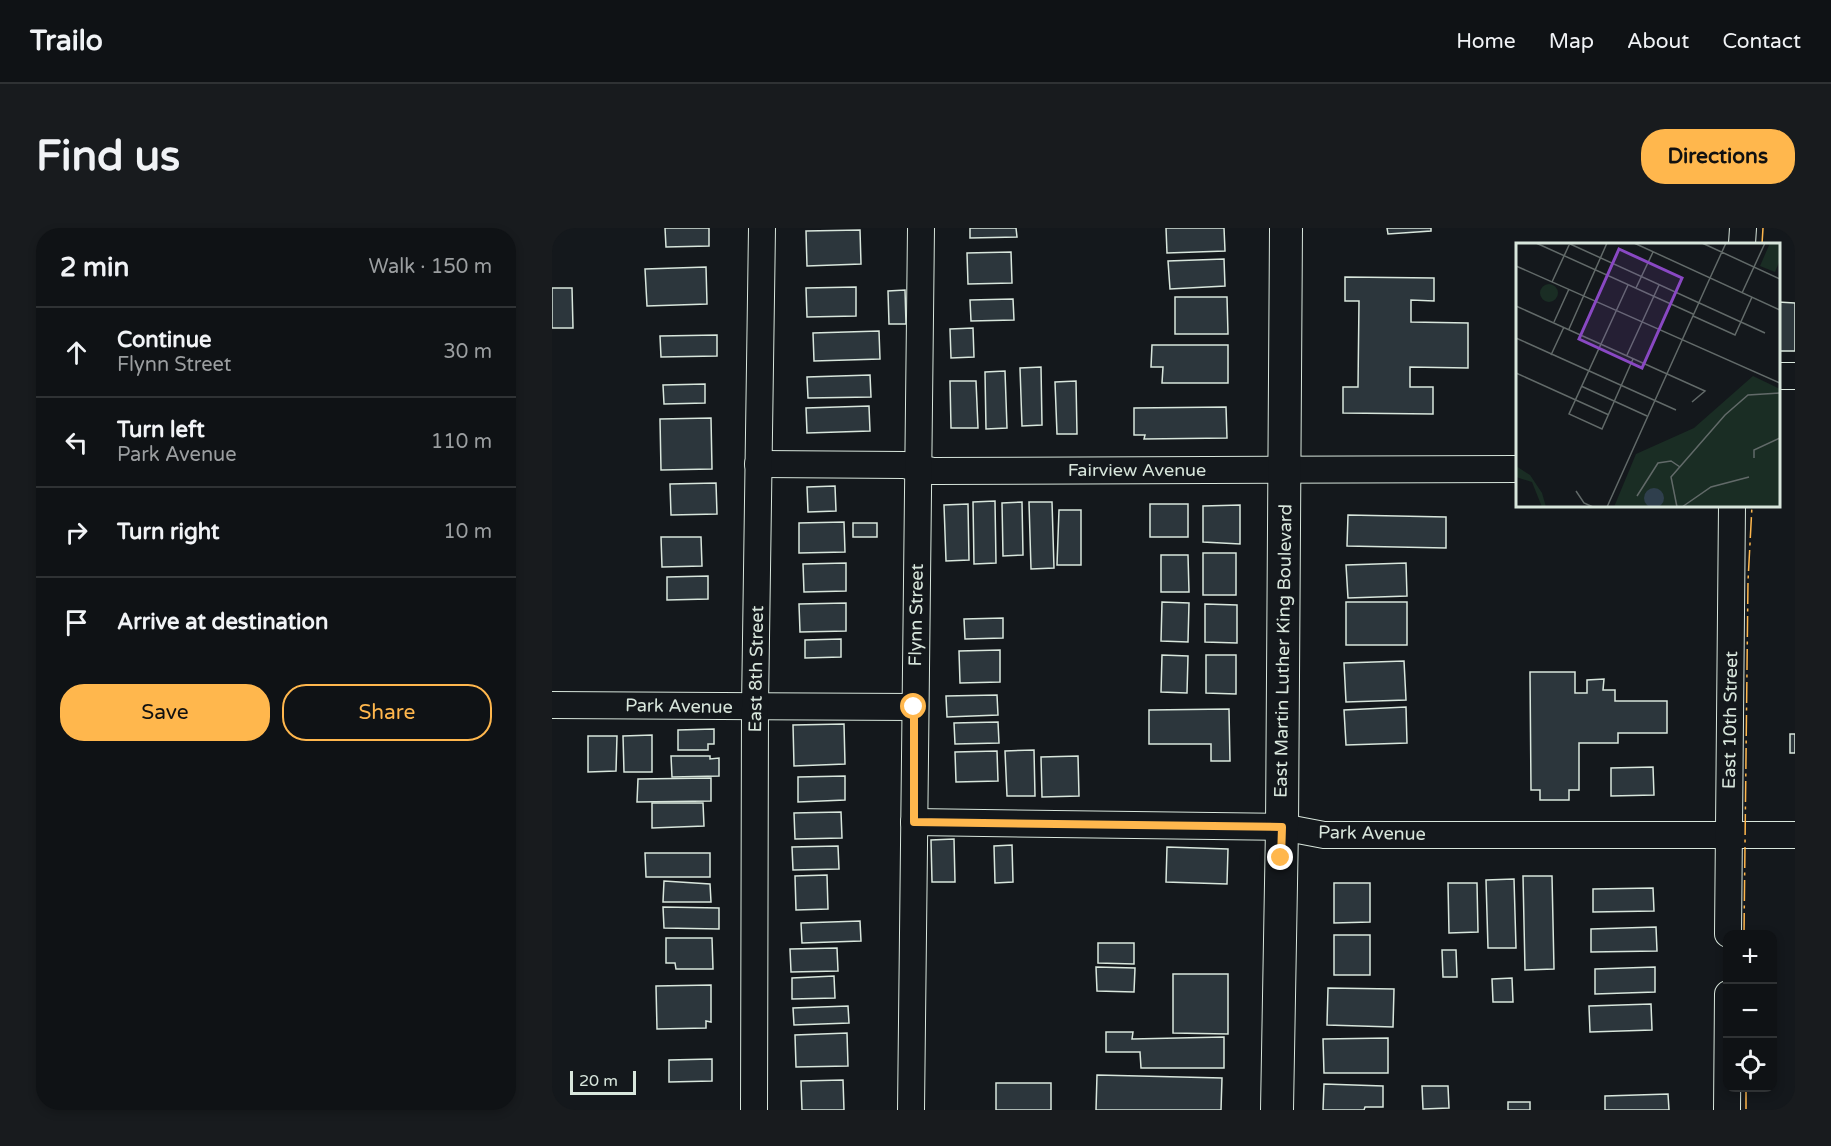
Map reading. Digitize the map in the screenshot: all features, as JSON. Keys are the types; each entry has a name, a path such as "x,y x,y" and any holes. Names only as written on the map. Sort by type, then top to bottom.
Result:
{"main road":[{"name":"East Martin Luther King Boulevard","path":"1276,1110 1282,827 1286,228"}],"street":[{"name":"East 8th Street","path":"754,1110 755,707 762,228"},
{"name":"Flynn Street","path":"911,1110 921,228"},
{"name":"Fairview Avenue","path":"758,464 904,465 933,471 1516,469"},
{"name":"East 10th Street","path":"1728,930 1732,507"},
{"name":"Park Avenue","path":"552,705 914,707"},
{"name":"Park Avenue","path":"914,822 1282,827 1324,835 1795,835"},
{"path":"1726,1110 1727,1038"}],"building":[{"path":"665,228 709,228 709,246 666,247"},
{"path":"970,228 1016,228 1017,237 970,238"},
{"path":"1166,228 1224,228 1225,251 1167,253"},
{"path":"1387,228 1431,228 1431,231 1388,234"},
{"path":"860,230 861,264 807,266 806,231"},
{"path":"1011,252 1012,283 968,284 967,253"},
{"path":"1224,259 1225,286 1170,289 1168,261"},
{"path":"706,267 707,304 647,306 645,269"},
{"path":"1345,277 1434,278 1434,301 1411,300 1411,322 1468,323 1468,368 1410,367 1410,387 1433,387 1433,414 1343,413 1343,387 1358,387 1359,301 1345,301"},
{"path":"856,287 856,316 807,317 806,288"},
{"path":"552,288 572,288 573,328 552,328"},
{"path":"905,290 906,324 889,324 888,291"},
{"path":"1175,297 1227,297 1228,334 1175,334"},
{"path":"1013,299 1014,320 971,321 970,300"},
{"path":"1780,302 1795,303 1795,351 1780,351"},
{"path":"973,328 974,357 951,358 950,329"},
{"path":"879,331 880,359 814,361 813,333"},
{"path":"717,335 717,356 661,357 660,336"},
{"path":"1152,345 1228,345 1228,383 1162,383 1163,367 1151,367"},
{"path":"1041,367 1042,425 1022,426 1020,368"},
{"path":"1005,371 1007,428 986,429 985,372"},
{"path":"870,375 871,397 808,398 807,377"},
{"path":"950,381 976,381 978,428 951,428"},
{"path":"1076,381 1077,434 1057,434 1055,382"},
{"path":"705,384 705,403 664,404 663,385"},
{"path":"869,406 870,431 807,433 806,408"},
{"path":"1226,407 1227,438 1144,439 1145,435 1134,435 1134,408"},
{"path":"711,418 712,469 661,470 660,419"},
{"path":"716,483 717,514 671,515 670,484"},
{"path":"835,486 836,511 808,512 807,487"},
{"path":"995,501 996,563 974,564 973,502"},
{"path":"1022,502 1023,555 1003,556 1002,503"},
{"path":"1029,502 1052,502 1054,568 1031,569"},
{"path":"968,504 969,560 946,561 944,505"},
{"path":"1150,504 1188,504 1188,537 1150,537"},
{"path":"1240,505 1240,544 1203,542 1203,506"},
{"path":"1059,510 1081,510 1081,565 1057,565"},
{"path":"1348,515 1446,517 1446,548 1347,546"},
{"path":"844,522 845,552 799,553 799,523"},
{"path":"853,523 877,523 877,537 853,537"},
{"path":"661,537 701,537 702,566 662,567"},
{"path":"1203,553 1236,553 1236,595 1203,595"},
{"path":"1161,555 1188,555 1189,592 1161,592"},
{"path":"846,563 846,591 804,592 803,564"},
{"path":"1406,563 1407,596 1348,598 1346,565"},
{"path":"708,576 708,599 667,600 667,577"},
{"path":"1162,602 1189,603 1188,642 1161,641"},
{"path":"1346,602 1407,602 1407,645 1346,645"},
{"path":"846,603 846,631 800,632 799,604"},
{"path":"1205,604 1237,605 1237,643 1205,642"},
{"path":"1003,618 1003,638 965,639 964,619"},
{"path":"841,639 841,657 805,658 805,640"},
{"path":"1000,650 1000,682 960,683 959,651"},
{"path":"1162,655 1188,656 1187,693 1161,692"},
{"path":"1206,655 1236,655 1236,694 1206,693"},
{"path":"1404,661 1406,700 1346,702 1344,663"},
{"path":"1530,672 1575,672 1575,693 1587,693 1587,680 1604,679 1603,690 1615,690 1615,701 1667,701 1667,733 1618,733 1618,743 1579,743 1579,790 1569,790 1569,800 1540,800 1540,790 1531,790"},
{"path":"997,695 998,715 947,717 946,696"},
{"path":"1406,707 1407,743 1346,745 1344,710"},
{"path":"1229,709 1230,761 1211,761 1211,744 1149,744 1149,710"},
{"path":"998,722 999,743 955,744 954,723"},
{"path":"844,724 845,764 794,766 793,725"},
{"path":"714,729 714,744 708,744 708,750 678,750 678,730"},
{"path":"1790,734 1795,734 1795,753 1790,753"},
{"path":"652,735 652,772 624,772 623,736"},
{"path":"588,736 617,736 616,771 588,772"},
{"path":"1034,750 1035,796 1007,796 1005,751"},
{"path":"997,751 998,781 956,782 955,752"},
{"path":"671,756 719,758 719,776 672,777"},
{"path":"1078,756 1079,796 1042,797 1041,757"},
{"path":"1653,767 1654,795 1611,796 1611,768"},
{"path":"845,776 845,800 798,802 798,777"},
{"path":"711,778 711,801 637,802 638,779"},
{"path":"652,803 703,803 704,826 652,828"},
{"path":"841,812 842,838 795,839 794,813"},
{"path":"954,839 955,882 932,882 931,840"},
{"path":"1012,845 1013,882 995,883 994,846"},
{"path":"838,846 839,869 793,870 792,847"},
{"path":"1167,847 1228,849 1227,884 1166,882"},
{"path":"645,853 710,853 710,877 646,877"},
{"path":"827,875 828,909 796,910 795,876"},
{"path":"1523,876 1552,876 1554,969 1525,970"},
{"path":"1514,879 1516,948 1488,948 1486,880"},
{"path":"664,881 710,884 711,902 663,902"},
{"path":"1334,883 1370,883 1370,922 1334,923"},
{"path":"1448,883 1477,883 1478,932 1449,933"},
{"path":"1653,888 1654,911 1593,912 1593,889"},
{"path":"663,907 719,908 719,929 664,928"},
{"path":"860,921 861,941 802,943 801,923"},
{"path":"1656,927 1657,951 1591,952 1591,929"},
{"path":"1334,935 1370,935 1370,975 1334,975"},
{"path":"666,938 712,938 713,969 676,969 675,963 666,963"},
{"path":"1098,943 1134,943 1134,964 1098,963"},
{"path":"837,948 838,971 791,972 790,949"},
{"path":"1442,950 1456,950 1457,977 1443,977"},
{"path":"1096,967 1135,968 1134,992 1097,991"},
{"path":"1655,967 1655,992 1595,994 1595,969"},
{"path":"1173,974 1228,974 1228,1034 1173,1033"},
{"path":"834,976 835,998 792,999 792,978"},
{"path":"1512,978 1513,1002 1493,1002 1492,979"},
{"path":"711,985 711,1022 706,1021 706,1028 657,1029 656,986"},
{"path":"1328,988 1394,989 1393,1027 1327,1025"},
{"path":"1651,1004 1652,1030 1590,1032 1589,1006"},
{"path":"848,1006 849,1023 794,1025 793,1008"},
{"path":"1106,1032 1133,1032 1132,1039 1224,1037 1224,1068 1141,1068 1140,1052 1106,1052"},
{"path":"847,1033 848,1066 796,1067 795,1035"},
{"path":"1388,1038 1388,1073 1324,1073 1323,1039"},
{"path":"712,1059 712,1081 669,1082 669,1060"},
{"path":"1097,1075 1222,1078 1221,1110 1096,1110"},
{"path":"843,1080 844,1110 802,1110 801,1081"},
{"path":"996,1083 1051,1083 1051,1110 996,1110"},
{"path":"1324,1084 1383,1086 1383,1107 1365,1107 1364,1110 1323,1110"},
{"path":"1422,1086 1448,1086 1449,1108 1423,1109"},
{"path":"1668,1094 1669,1110 1605,1110 1605,1096"},
{"path":"1508,1102 1530,1102 1530,1110 1508,1110"}],"power":[{"path":"1762,243 1763,228"},
{"path":"1744,930 1748,581 1752,507"},
{"path":"1746,1092 1746,1110"}],"route":[{"path":"914,707 914,822 1282,827 1281,858"}]}
